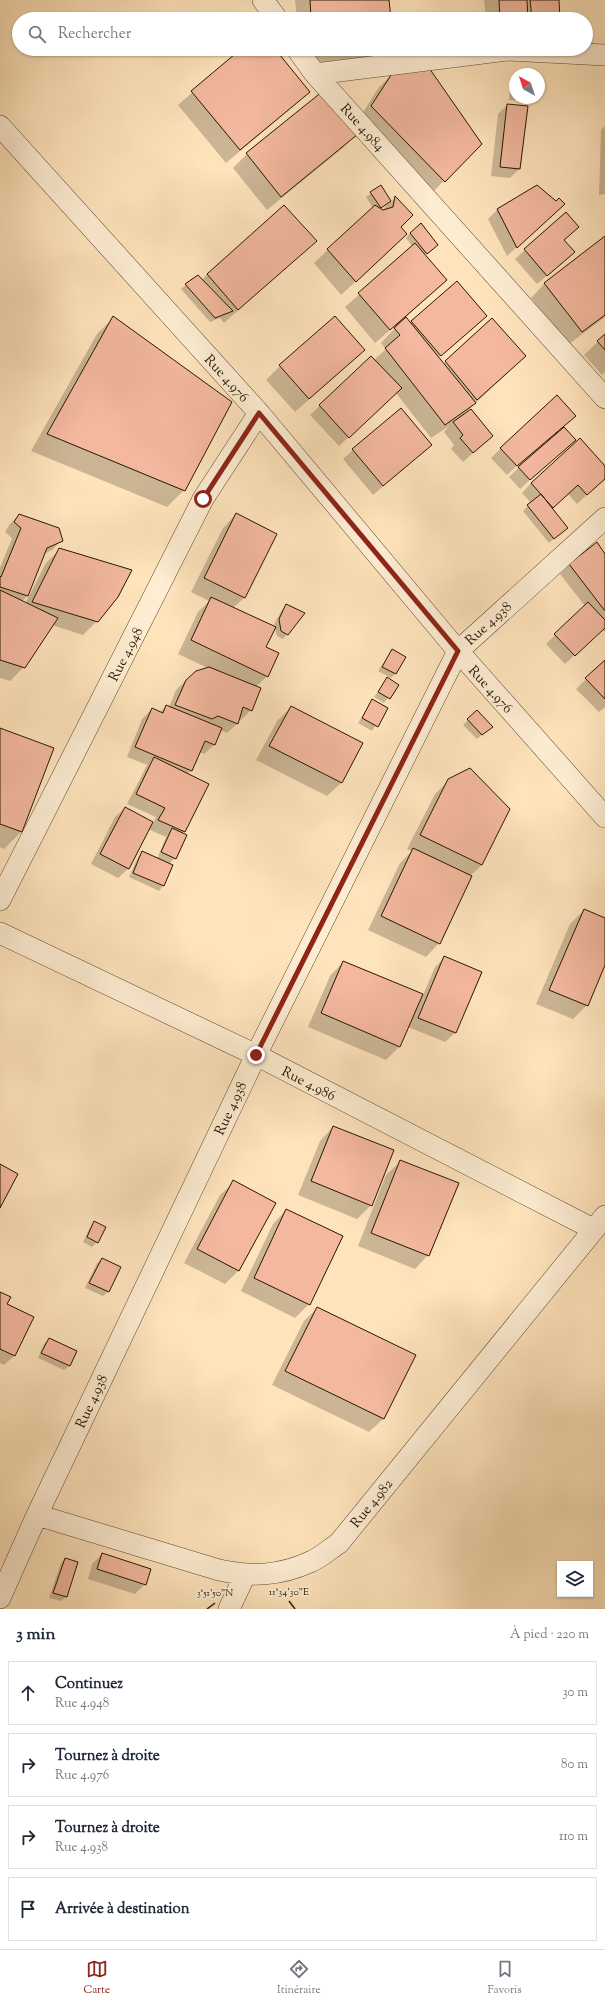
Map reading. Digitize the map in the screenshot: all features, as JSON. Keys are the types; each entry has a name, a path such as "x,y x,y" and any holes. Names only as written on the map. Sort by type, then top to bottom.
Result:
{"street":[{"path":"263,0 272,12"},
{"path":"593,54 605,55"},
{"name":"Rue 4.984","path":"303,56 315,74 605,398"},
{"path":"315,74 460,56"},
{"name":"Rue 4.976","path":"0,126 259,413 458,651 605,817"},
{"name":"Rue 4.948","path":"0,900 203,499 259,413"},
{"name":"Rue 4.938","path":"0,1598 37,1515 256,1055 458,651 605,518"},
{"name":"Rue 4.986","path":"0,933 256,1055 599,1222"},
{"name":"Rue 4.982","path":"37,1515 218,1570 245,1576 283,1572 312,1562 339,1543 599,1222"},
{"path":"229,1609 245,1576"}],"building":[{"path":"310,0 389,0 390,12 311,12"},
{"path":"499,0 527,0 528,12 500,12"},
{"path":"530,0 559,0 560,12 531,12"},
{"path":"233,56 281,56 310,92 240,150 191,91"},
{"path":"427,65 482,144 445,182 371,106 393,72"},
{"path":"323,91 358,134 281,197 246,153"},
{"path":"507,104 528,106 520,169 500,167"},
{"path":"381,185 391,201 381,208 370,192"},
{"path":"537,185 556,201 559,198 565,204 517,248 497,209"},
{"path":"395,196 413,215 401,227 407,234 356,282 327,249 375,205 383,210 393,207"},
{"path":"284,205 317,241 238,310 207,274"},
{"path":"566,212 579,227 564,240 575,252 547,276 524,249"},
{"path":"421,223 438,245 427,254 410,233"},
{"path":"605,236 605,315 582,332 544,283"},
{"path":"415,243 447,280 390,330 358,293"},
{"path":"198,275 233,311 215,318 185,284"},
{"path":"457,281 487,316 441,356 411,321"},
{"path":"113,316 232,402 185,491 47,434"},
{"path":"335,316 365,350 309,399 279,365"},
{"path":"406,317 476,403 445,425 385,348 400,335 394,328"},
{"path":"492,318 526,356 477,400 445,361"},
{"path":"605,334 605,350 597,341"},
{"path":"371,356 402,388 349,438 319,405"},
{"path":"557,395 576,416 517,466 500,448"},
{"path":"401,408 432,445 383,486 352,449"},
{"path":"471,409 493,436 473,453 460,438 463,435 453,422"},
{"path":"564,427 576,440 530,480 518,467"},
{"path":"580,438 605,466 605,479 587,495 578,485 553,508 531,483"},
{"path":"541,494 568,528 554,539 527,505"},
{"path":"236,513 277,534 245,598 204,578"},
{"path":"19,514 59,528 63,541 47,548 28,596 0,587 0,576 1,577 21,528 14,522"},
{"path":"597,542 605,554 605,611 569,564"},
{"path":"59,548 132,570 118,597 98,622 32,602"},
{"path":"0,590 58,618 25,668 0,660"},
{"path":"211,597 276,627 266,647 279,653 268,677 191,640"},
{"path":"588,602 605,620 605,628 575,656 554,634"},
{"path":"286,604 305,613 288,635 281,631 279,619"},
{"path":"392,649 406,657 396,674 382,667"},
{"path":"605,660 605,699 585,678"},
{"path":"209,667 261,688 252,711 243,707 238,724 218,716 212,719 175,705 186,680 196,671"},
{"path":"387,677 399,685 390,699 378,692"},
{"path":"372,699 388,708 378,727 362,718"},
{"path":"166,705 222,728 215,745 205,741 192,771 135,747 152,708 163,713"},
{"path":"291,706 363,743 342,783 269,746"},
{"path":"477,710 493,727 482,735 467,719"},
{"path":"0,728 54,748 22,832 0,824"},
{"path":"154,757 209,784 185,832 158,820 165,808 136,794"},
{"path":"470,768 510,809 482,865 420,835 448,779"},
{"path":"125,807 153,822 129,869 100,854"},
{"path":"172,828 187,835 176,859 161,852"},
{"path":"413,848 472,876 440,944 381,916"},
{"path":"142,851 173,865 164,886 133,873"},
{"path":"584,909 605,918 605,965 588,1006 549,990"},
{"path":"444,956 482,972 456,1033 418,1018"},
{"path":"343,961 423,994 400,1047 321,1013"},
{"path":"333,1126 394,1150 372,1206 311,1181"},
{"path":"400,1160 459,1183 429,1256 371,1233"},
{"path":"0,1164 18,1174 0,1208"},
{"path":"233,1180 276,1203 239,1271 197,1249"},
{"path":"286,1209 343,1236 310,1305 254,1278"},
{"path":"94,1221 106,1227 98,1243 87,1237"},
{"path":"102,1258 121,1267 109,1292 89,1283"},
{"path":"0,1292 11,1297 7,1304 34,1317 15,1356 0,1349"},
{"path":"317,1307 416,1355 384,1419 285,1371"},
{"path":"49,1338 77,1351 70,1366 41,1353"},
{"path":"102,1553 151,1569 146,1585 97,1569"},
{"path":"65,1558 78,1562 67,1597 53,1593"}],"route":[{"path":"203,499 259,413 458,651 256,1055"}]}
